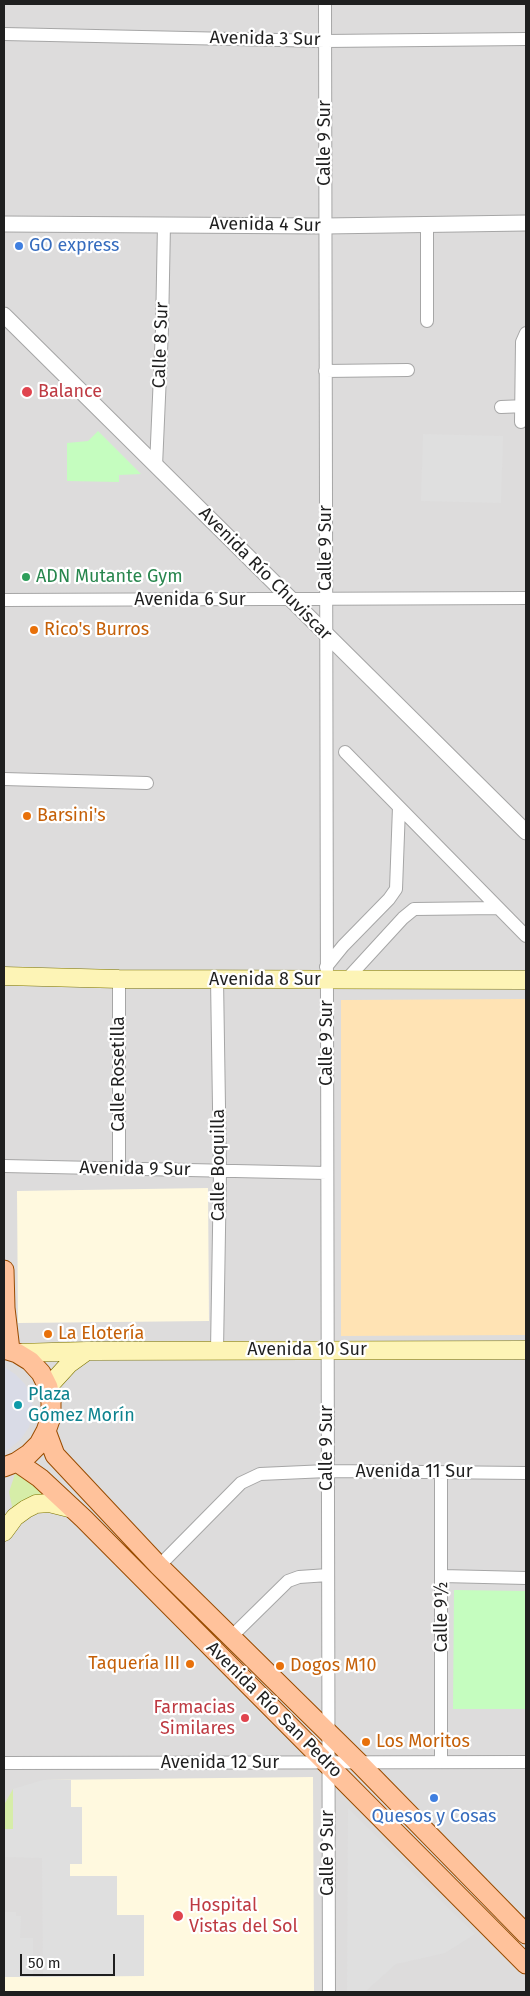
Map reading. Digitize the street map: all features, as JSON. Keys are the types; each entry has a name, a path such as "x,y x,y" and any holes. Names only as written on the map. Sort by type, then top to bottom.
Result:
{"main road":[{"name":"Avenida 8 Sur","path":"4,976 217,979 326,973 347,979 526,980"},
{"path":"4,1270 5,1308 10,1350"},
{"name":"Avenida 10 Sur","path":"10,1350 526,1350"},
{"name":"Avenida Río San Pedro","path":"10,1350 30,1361 41,1373 48,1387 51,1402 51,1417 39,1444 29,1454 10,1465"},
{"path":"48,1387 69,1364 87,1351"},
{"name":"Avenida Río San Pedro","path":"46,1431 55,1455 159,1566 328,1732 526,1934"},
{"name":"Avenida Río San Pedro","path":"10,1465 40,1478 73,1509 526,1964"},
{"path":"4,1532 26,1508 36,1504 49,1503 73,1509"}],"street":[{"name":"Calle 9 Sur","path":"325,4 328,1992"},
{"name":"Avenida 3 Sur","path":"4,34 325,41 526,39"},
{"name":"Avenida 4 Sur","path":"4,224 325,226 526,223"},
{"name":"Calle 8 Sur","path":"156,466 162,330 164,224"},
{"path":"427,224 427,321"},
{"name":"Avenida Río Chuviscar","path":"4,315 526,832"},
{"path":"521,422 524,406 522,342 525,333"},
{"path":"325,371 408,370"},
{"path":"501,407 524,406"},
{"name":"Avenida 6 Sur","path":"4,600 526,598"},
{"path":"345,752 526,936"},
{"path":"4,779 147,783"},
{"path":"326,973 343,946 389,899 396,889 400,807"},
{"path":"347,979 403,918 414,909 498,908"},
{"name":"Calle Rosetilla","path":"119,979 119,1168"},
{"name":"Calle Boquilla","path":"217,979 220,1171 217,1350"},
{"name":"Avenida 9 Sur","path":"4,1166 327,1173"},
{"name":"Avenida 11 Sur","path":"159,1566 247,1479 260,1474 327,1472 526,1473"},
{"name":"Calle 9½","path":"441,1762 442,1473"},
{"path":"230,1637 288,1581 299,1577 328,1575"},
{"path":"442,1576 526,1578"},
{"name":"Avenida 12 Sur","path":"4,1763 328,1764 526,1762"}],"shaded area":[{"path":"4,4 526,4 526,1992 4,1992"},
{"path":"423,434 503,436 501,503 421,501"},
{"path":"208,1188 209,1321 18,1323 17,1191"},
{"name":"Plaza Gómez Morín","path":"4,1367 25,1384 32,1398 33,1413 29,1427 21,1439 4,1451"},
{"name":"Hospital Vistas del Sol","path":"313,1777 314,1992 4,1992 4,1977 43,1977 43,1780"},
{"path":"43,1780 71,1780 71,1807 82,1807 82,1864 70,1864 70,1876 117,1876 117,1915 144,1915 144,1976 43,1977 42,1858 4,1857 4,1829 13,1829 13,1789"},
{"path":"348,1808 475,1934 445,1953 396,1964 365,1992 347,1992"},
{"path":"4,1912 16,1912 16,1916 21,1916 20,1938 33,1938 33,1977 4,1977"}],"green space":[{"path":"98,431 141,474 119,475 119,482 67,481 67,443 88,441"},
{"path":"15,1474 30,1479 47,1496 13,1511 9,1492"},
{"path":"454,1590 526,1591 526,1709 453,1709"},
{"path":"13,1789 13,1829 4,1829 4,1805"}],"sand":[{"path":"526,999 526,1335 341,1336 341,1000"}],"place":[{"name":"GO express","path":"19,246"},
{"name":"Balance","path":"27,392"},
{"name":"ADN Mutante Gym","path":"26,577"},
{"name":"Rico's Burros","path":"34,630"},
{"name":"Barsini's","path":"27,816"},
{"name":"La Elotería","path":"48,1334"},
{"name":"Plaza Gómez Morín","path":"18,1405"},
{"name":"Taquería III","path":"190,1664"},
{"name":"Dogos M10","path":"280,1666"},
{"name":"Farmacias Similares","path":"245,1718"},
{"name":"Los Moritos","path":"366,1742"},
{"name":"Quesos y Cosas","path":"434,1798"},
{"name":"Hospital Vistas del Sol","path":"178,1916"}]}
